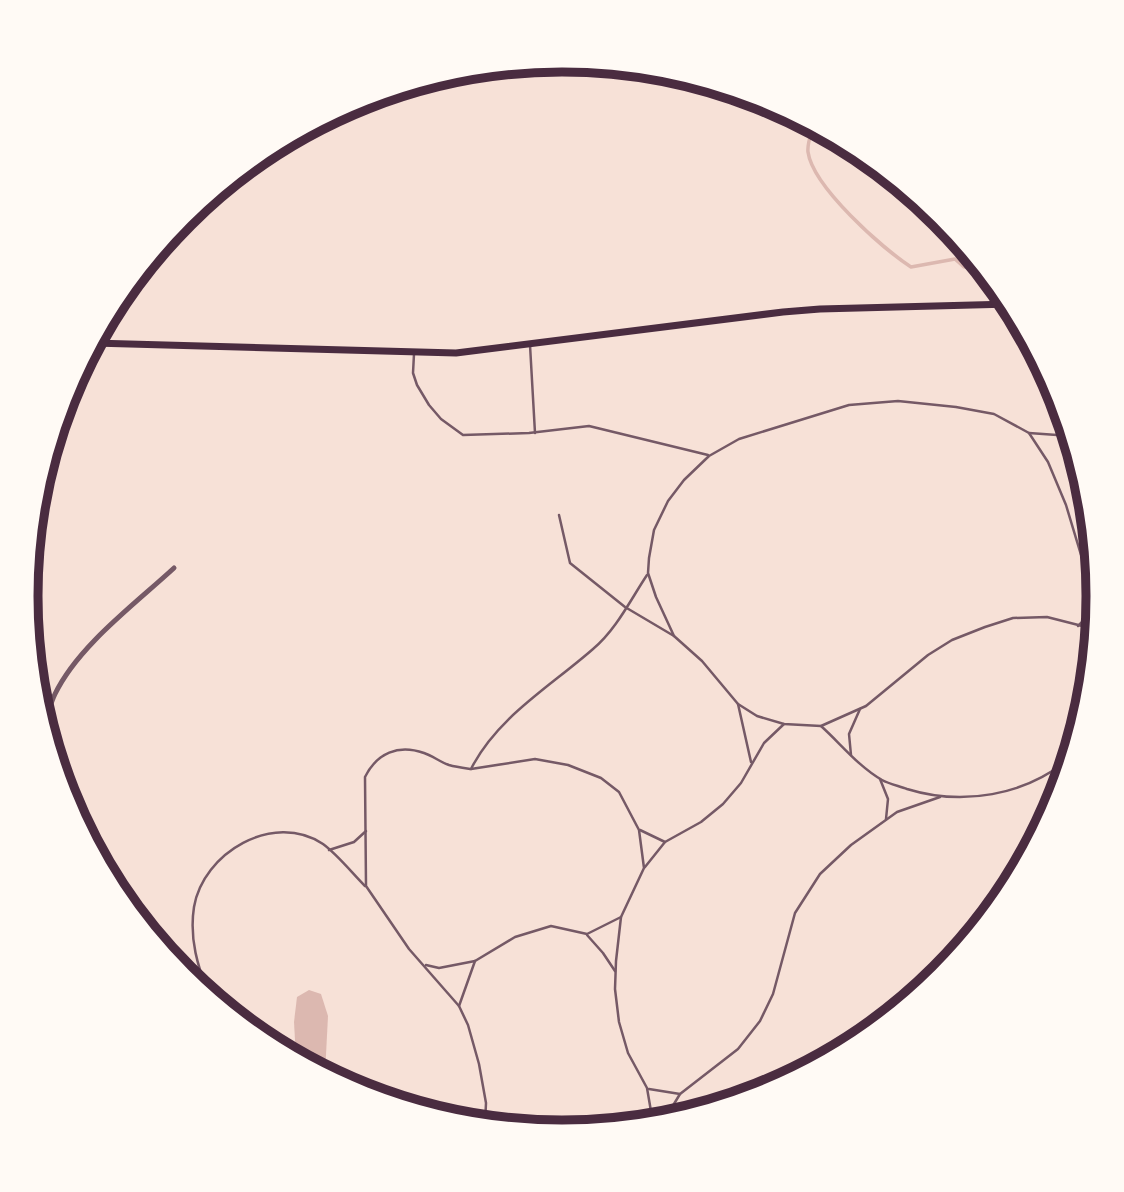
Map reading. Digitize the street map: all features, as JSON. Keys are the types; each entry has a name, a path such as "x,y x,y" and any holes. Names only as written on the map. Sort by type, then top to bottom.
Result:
{"main road":[{"path":"104,343 414,354 472,352 796,310 997,304"}],"street":[{"path":"51,706 55,694 101,635 174,568"}],"lane":[{"path":"530,345 535,433"},
{"path":"414,354 413,373 417,385 441,419 463,436 535,433 589,426 709,456"},
{"path":"471,769 481,748 527,703 594,649 609,633 648,573 654,530 668,501 684,480 709,456 739,439 849,405 898,401 994,414 1029,433 1060,435"},
{"path":"1029,433 1048,463 1066,505 1084,570"},
{"path":"559,515 570,563 625,607 674,636 702,662 738,704 757,716 784,724 821,726 860,709 928,655 951,640 985,627 1013,618 1047,617 1084,627"},
{"path":"648,573 674,636"},
{"path":"1078,626 1085,619"},
{"path":"738,704 751,762"},
{"path":"851,755 849,734 860,709"},
{"path":"651,1111 648,1088 628,1053 619,1021 615,971 621,917 644,868 665,842 701,822 723,804 741,783 764,743 784,724"},
{"path":"821,726 880,779 940,797"},
{"path":"366,886 365,776 372,763 386,752 397,750 422,752 450,766 471,769 535,758 568,765 601,778 619,792 639,830 644,868"},
{"path":"672,1107 680,1094 738,1049 760,1021 773,994 795,913 820,874 851,845 897,811 940,797 990,795 1023,786 1057,765"},
{"path":"880,779 888,799 886,819"},
{"path":"639,830 665,842"},
{"path":"329,850 354,842 366,831"},
{"path":"202,975 192,936 195,904 209,870 234,848 259,835 284,832 314,841 329,850 366,886 381,912 459,1006 468,1025 479,1064 486,1114"},
{"path":"424,965 439,968 475,961 515,937 551,926 587,934 621,917"},
{"path":"587,934 615,971"},
{"path":"459,1006 475,961"},
{"path":"648,1088 680,1094"}],"shaded area":[{"path":"309,990 321,994 328,1016 326,1063 295,1046 294,1022 297,997"}],"waterway":[{"path":"811,135 808,152 822,182 850,216 883,246 911,267 955,259 964,267 969,267"}]}
